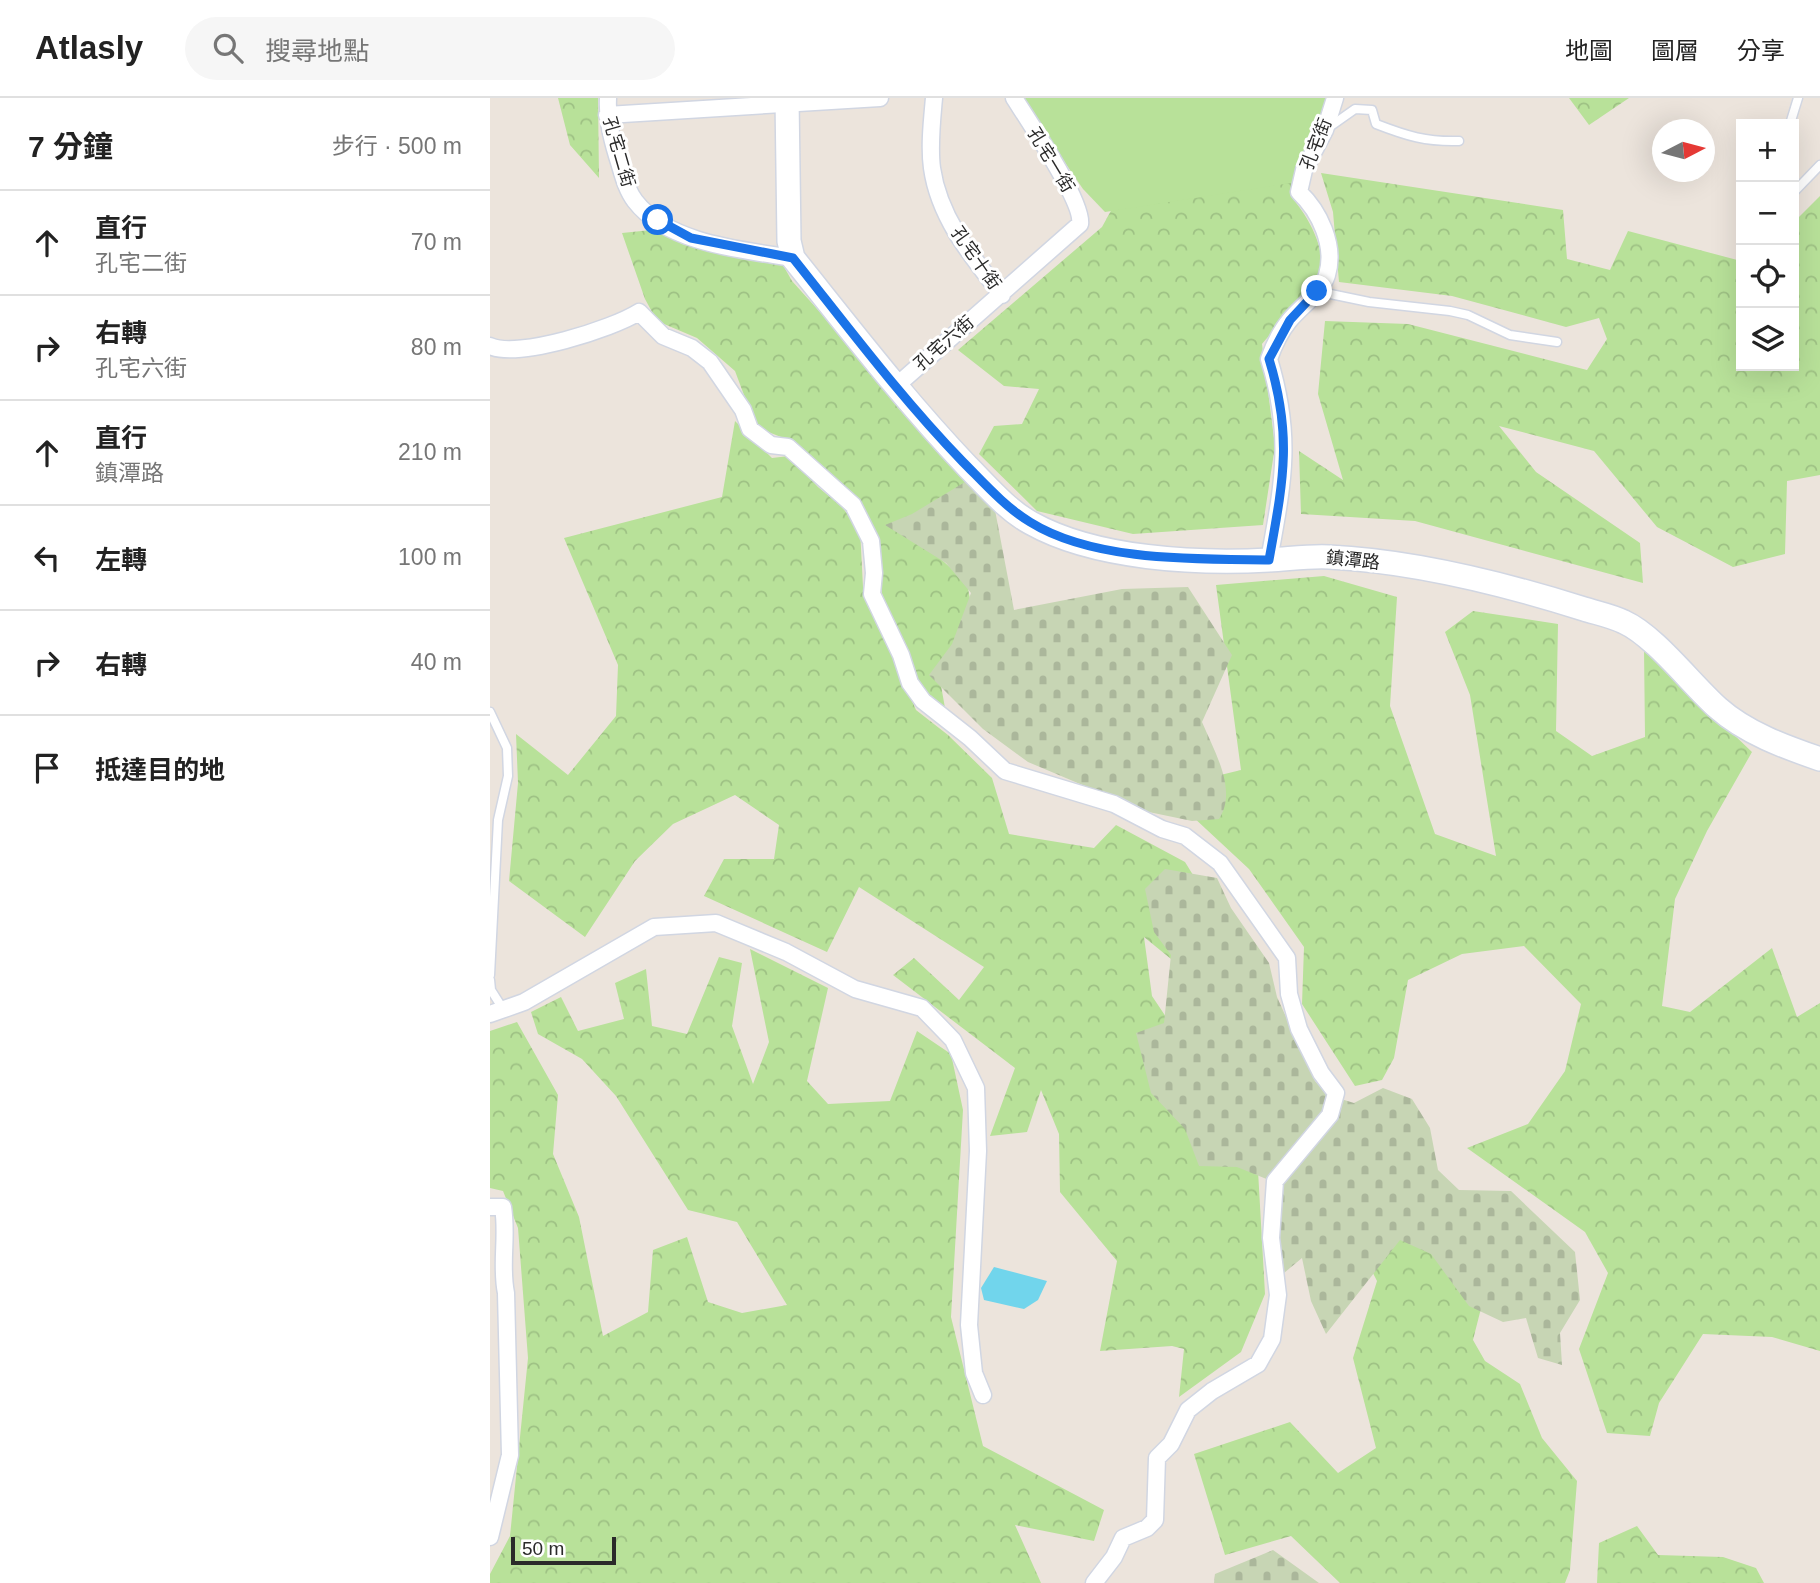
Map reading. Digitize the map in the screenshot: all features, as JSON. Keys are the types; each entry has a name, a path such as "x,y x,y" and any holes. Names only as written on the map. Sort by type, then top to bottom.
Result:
{"street":[{"name":"孔宅二街","path":"608,98 607,116 626,185 636,202 658,220 691,238 793,258"},
{"path":"607,116 705,103 880,98"},
{"name":"孔宅十街","path":"934,98 932,168 940,197 955,232 1002,295"},
{"name":"孔宅一街","path":"1014,98 1073,195 1081,217 1080,224"},
{"name":"孔宅街","path":"1317,291 1327,275 1328,249 1316,209 1299,192 1304,170 1325,130 1335,98"},
{"path":"787,101 789,241 793,258 895,387"},
{"name":"孔宅六街","path":"895,387 1080,224"},
{"path":"1269,560 1283,488 1286,451 1276,383 1269,359 1290,320 1317,291"},
{"path":"490,346 509,352 567,339 603,330 639,312 663,335 692,348 710,362 743,410 750,429 771,445 788,447 853,505 871,541 874,573 872,594 901,655 910,683 923,701 970,737 1005,771 1114,804 1163,829 1185,836 1205,849 1220,863 1287,958 1289,994 1299,1029 1321,1073 1336,1093 1331,1115 1275,1181 1271,1238 1278,1295 1272,1339 1258,1364 1212,1391 1188,1410 1171,1444 1157,1458 1155,1520 1147,1528 1123,1538 1114,1557 1094,1583"},
{"name":"鎮潭路","path":"895,387 988,487 1030,523 1057,534 1126,553 1172,558 1269,560 1332,557 1410,567 1531,595 1627,623 1720,709 1780,745 1820,759"},
{"path":"496,1012 524,1003 654,927 716,923 786,952 855,989 922,1008 953,1040 976,1088 978,1151 969,1325 974,1373 983,1395"},
{"path":"490,1207 503,1207 507,1235 502,1272 506,1293 510,1455 490,1537"}],"lane":[{"path":"1792,119 1798,98"},
{"path":"1325,130 1355,109 1372,110 1376,124 1394,132 1427,142 1459,141"},
{"path":"1799,187 1820,165"},
{"path":"1317,291 1369,302 1450,311 1468,315 1510,335 1558,342"},
{"path":"490,712 507,748 508,776 498,820 490,977 496,1012"}],"green space":[{"path":"558,98 598,98 599,178 570,145"},
{"path":"1021,98 1333,98 1304,181 1105,212 1083,189"},
{"path":"1569,98 1629,98 1589,125"},
{"path":"1307,147 1293,199 1313,229 1321,264 1306,293 1262,344 1275,446 1263,525 1133,534 1037,511 979,454 994,426 1022,424 1039,389 1004,386 958,350 1102,227 1118,198"},
{"path":"1321,173 1563,210 1567,259 1610,270 1628,231 1736,260 1736,371 1799,371 1799,217 1820,196 1820,475 1787,481 1785,554 1733,567 1657,527 1594,451 1499,426 1536,472 1640,543 1643,583 1415,521 1301,514 1299,451 1343,480 1318,394 1325,321 1408,324 1587,370 1607,339 1599,318 1566,327 1452,296 1339,282 1333,212"},
{"path":"661,229 682,244 783,265 792,281 983,493 946,517 905,526 967,583 973,615 939,674 945,708 922,688 892,623 882,594 878,536 835,478 781,437 756,427 735,371 697,338 657,321 645,299 622,233"},
{"path":"735,421 772,458 789,456 818,487 841,506 860,529 863,587 916,710 948,735 992,778 1009,834 1094,848 1116,825 1185,862 1248,964 1214,994 1144,937 1152,996 1257,1153 1265,1294 1241,1352 1179,1397 1184,1349 1172,1346 1100,1351 1117,1261 1060,1192 1059,1134 1041,1090 1027,1132 990,1136 1015,1068 893,975 914,958 959,1000 984,967 859,887 827,952 704,896 724,859 774,859 779,825 735,795 673,824 635,861 585,937 509,881 518,783 516,734 568,775 616,716 618,665 564,538 722,497"},
{"path":"965,482 995,510 1014,610 1122,589 1188,587 1232,655 1202,722 1218,758 1225,783 1224,808 1219,819 1192,821 1144,811 1028,762 983,729 929,675 952,644 971,593 946,563 885,525 912,514"},
{"path":"1324,576 1397,597 1390,706 1435,834 1496,856 1470,695 1445,632 1473,611 1558,624 1556,731 1592,756 1645,737 1644,649 1752,752 1707,831 1675,899 1662,1006 1690,1012 1772,948 1797,1017 1820,1003 1820,1351 1772,1337 1703,1334 1659,1403 1650,1436 1607,1433 1579,1349 1608,1273 1585,1232 1467,1148 1528,1124 1565,1071 1581,1004 1524,946 1462,954 1408,980 1394,1058 1382,1080 1355,1086 1302,1004 1304,947 1249,869 1163,789 1241,770 1216,585"},
{"path":"1165,869 1217,878 1231,908 1269,963 1277,997 1315,1081 1328,1095 1354,1103 1383,1088 1412,1099 1430,1128 1438,1170 1459,1190 1511,1191 1575,1252 1580,1300 1560,1333 1562,1365 1538,1358 1526,1318 1503,1322 1469,1306 1431,1254 1400,1240 1326,1334 1311,1301 1302,1258 1284,1273 1265,1263 1274,1259 1274,1182 1237,1167 1199,1166 1185,1129 1151,1093 1136,1033 1164,1023 1171,955 1154,932 1145,889"},
{"path":"750,949 828,988 807,1081 828,1104 890,1101 917,1031 951,1054 963,1110 951,1317 983,1446 1104,1510 1094,1541 1015,1525 1041,1583 490,1583 490,1574 510,1536 528,1358 518,1228 503,1191 490,1188 490,1031 517,1022 558,1095 553,1154 579,1217 603,1336 648,1312 653,1250 687,1237 708,1302 742,1313 787,1305 737,1222 688,1210 616,1096 582,1059 538,1034 531,1012 561,997 578,1031 624,1019 615,983 646,969 652,1026 687,1034 719,957 742,963 732,1026 753,1084 769,1042"},
{"path":"1324,1177 1496,1249 1473,1340 1485,1361 1520,1384 1542,1438 1577,1481 1570,1570 1565,1583 1340,1583 1291,1536 1225,1555 1194,1454 1290,1422 1338,1473 1376,1448 1353,1358 1377,1281"},
{"path":"1637,1526 1658,1555 1723,1557 1756,1568 1764,1583 1597,1583 1599,1543"},
{"path":"1273,1550 1319,1583 1214,1583 1215,1574"}],"water":[{"path":"994,1267 1047,1281 1038,1300 1024,1309 984,1300 981,1288"}],"route":[{"path":"658,220 691,238 730,248 793,258 895,387 997,496 1030,523 1057,534 1126,553 1172,558 1269,560 1283,488 1286,451 1276,383 1269,359 1290,320 1317,291"}]}
